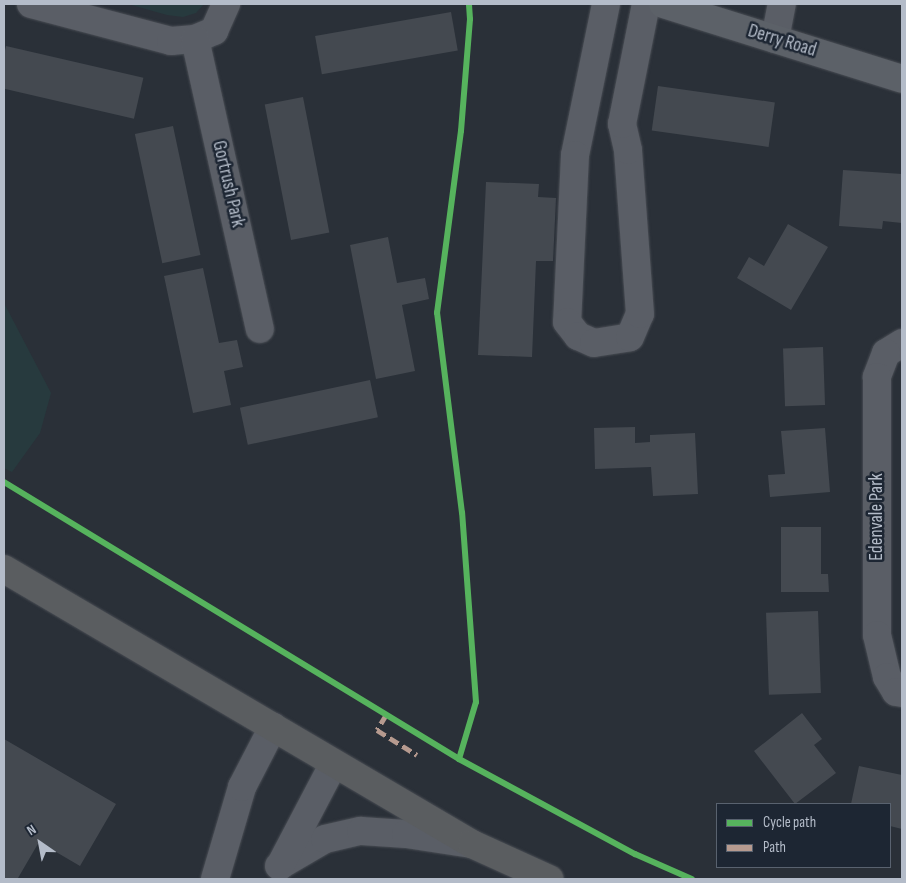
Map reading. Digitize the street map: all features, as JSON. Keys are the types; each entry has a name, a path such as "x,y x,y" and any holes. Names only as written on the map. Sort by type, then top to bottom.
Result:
{"highway":[{"path":"4,569 472,844 549,879"}],"main road":[{"name":"Derry Road","path":"662,4 902,80"}],"street":[{"path":"30,4 172,41 195,39 214,32 226,4"},
{"path":"606,4 575,155 567,322 578,336 594,344 630,337 640,314 628,150 622,124 646,4"},
{"path":"775,39 782,4"},
{"name":"Gortrush Park","path":"195,39 260,329"},
{"path":"582,119 622,124"},
{"name":"Edenvale Park","path":"902,343 886,353 877,378 877,635 887,676 896,692 902,693"},
{"path":"214,879 242,787 273,727"},
{"path":"274,873 334,763"},
{"path":"274,873 325,839 361,831 406,834 472,844"}],"green space":[{"path":"128,4 204,4 196,13 183,17 167,15"},
{"path":"4,303 51,393 40,433 12,472 4,468"}],"building":[{"path":"451,12 458,50 322,74 315,36"},
{"path":"6,46 143,78 134,119 4,89 4,55"},
{"path":"658,86 775,102 769,147 652,131"},
{"path":"303,97 329,232 291,240 265,104"},
{"path":"173,126 200,255 162,263 135,134"},
{"path":"843,170 902,174 902,223 883,221 882,229 839,226"},
{"path":"486,182 539,184 538,197 556,198 553,261 536,261 532,357 478,355"},
{"path":"788,224 828,247 791,310 737,278 749,257 764,266"},
{"path":"388,237 397,283 425,278 429,299 402,305 415,371 376,379 350,245"},
{"path":"203,268 219,343 237,340 243,367 224,371 231,405 193,413 164,276"},
{"path":"823,347 825,405 785,406 783,348"},
{"path":"370,380 378,417 248,445 240,408"},
{"path":"635,427 635,443 650,442 650,435 695,433 698,494 653,496 651,467 595,469 594,428"},
{"path":"825,428 830,492 770,497 768,475 785,474 781,431"},
{"path":"781,527 821,527 821,574 828,574 829,592 781,592"},
{"path":"818,611 821,693 769,695 766,613"},
{"path":"802,713 822,739 814,745 836,773 794,803 754,751"},
{"path":"4,739 116,804 80,866 39,842 18,878 20,879 4,879"},
{"path":"859,766 902,775 902,829 891,826 891,803 851,803"}],"marked path":[{"path":"386,715 377,730 417,755"}],"cycle path":[{"path":"459,759 476,702 462,513 437,313 461,131 470,19 469,4"},
{"path":"4,482 459,759 635,854 692,879"}]}
